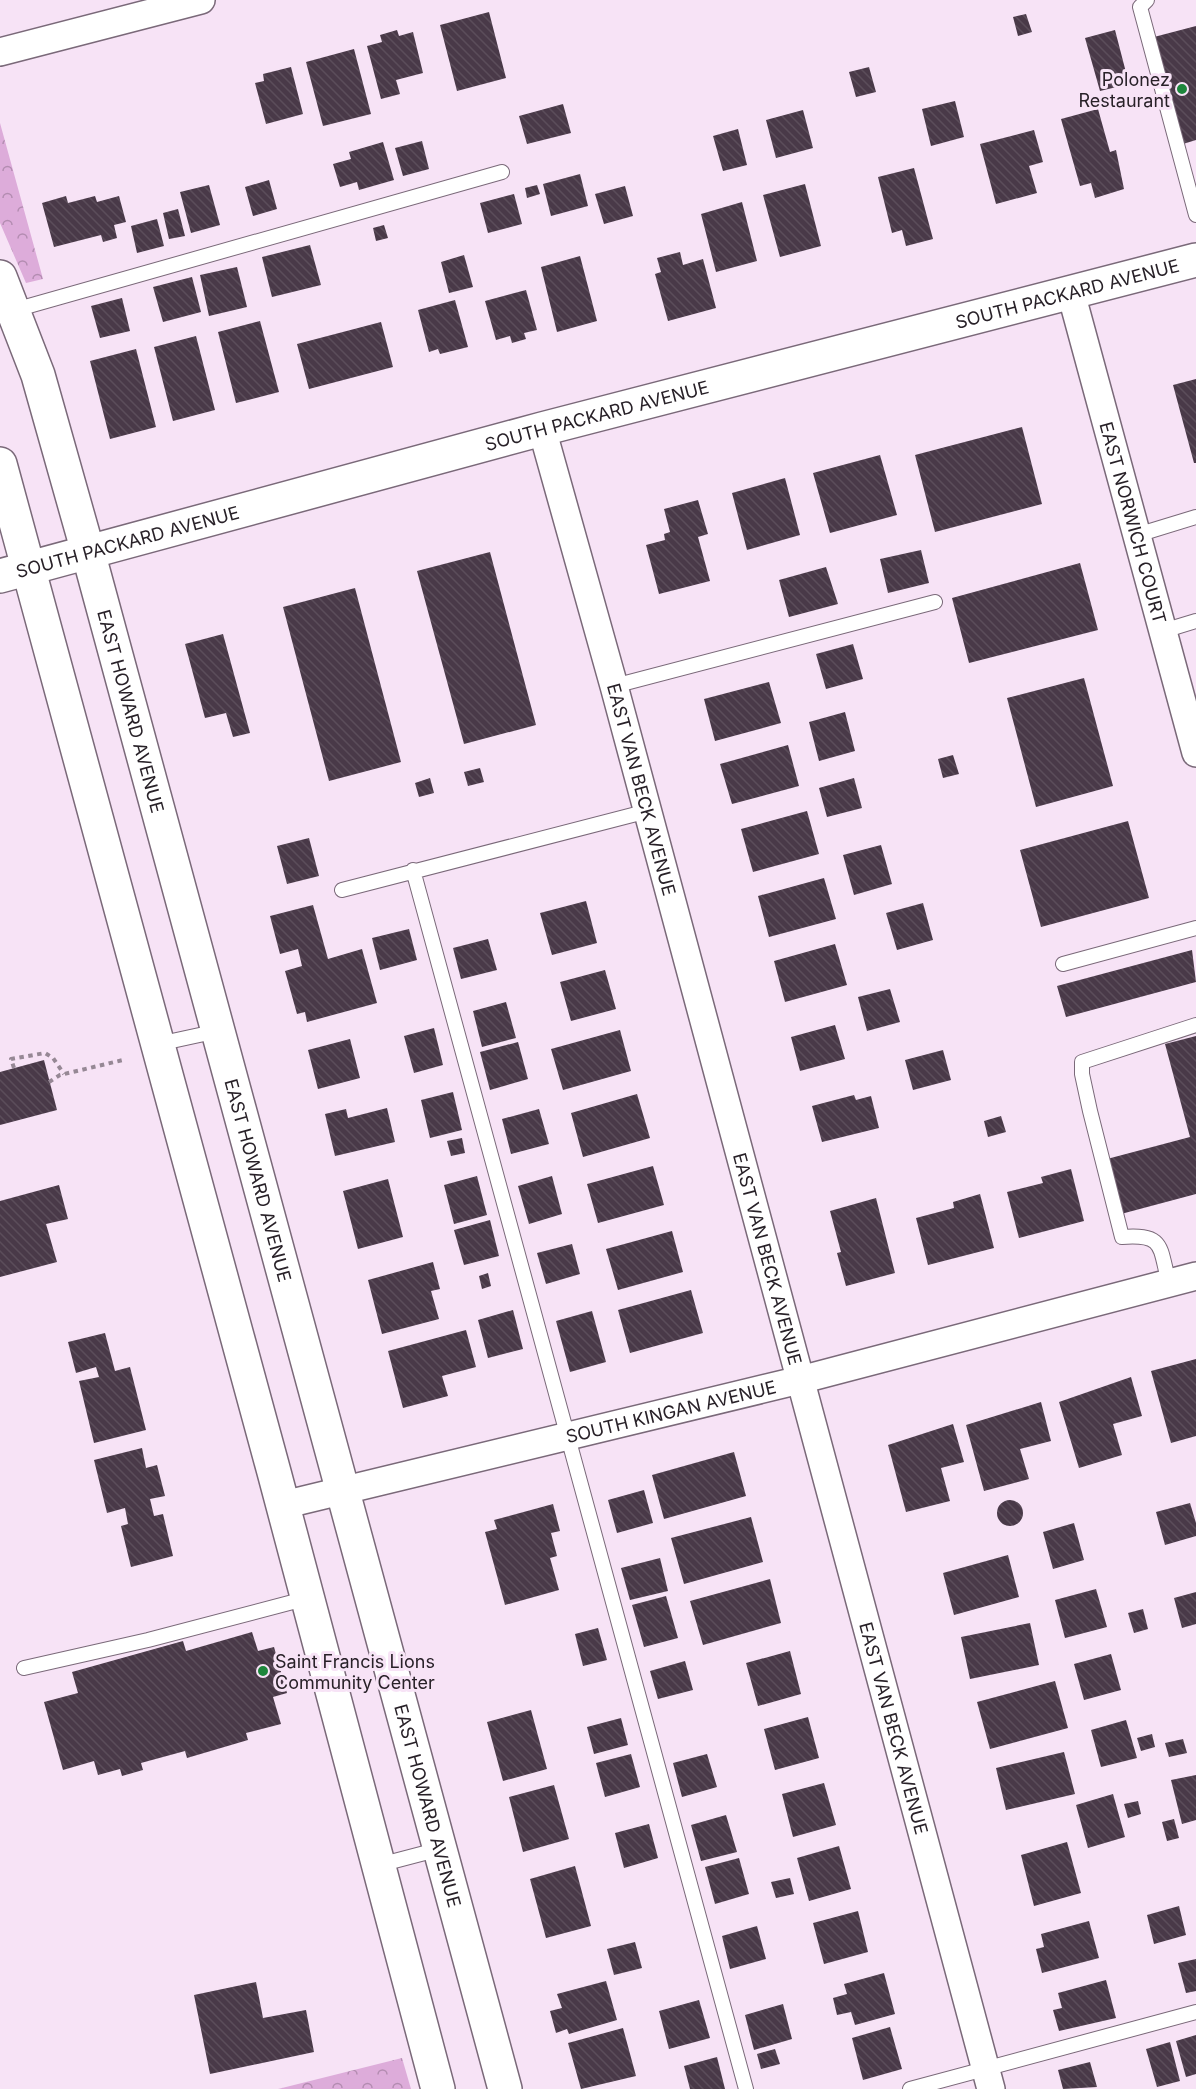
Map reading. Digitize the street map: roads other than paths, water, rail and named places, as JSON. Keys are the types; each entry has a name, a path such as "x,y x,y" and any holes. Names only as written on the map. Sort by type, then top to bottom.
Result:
{"main road":[{"name":"SOUTH PACKARD AVENUE","path":"15,572 542,429 1196,260"},
{"name":"EAST HOWARD AVENUE","path":"0,277 7,312 38,375 88,552 505,2089"},
{"path":"0,464 15,572 158,1044 438,2089"}],"street":[{"path":"0,52 201,0"},
{"name":"EAST NORWICH COURT","path":"1071,293 1196,753"},
{"name":"EAST VAN BECK AVENUE","path":"542,429 648,811 988,2078"},
{"name":"SOUTH KINGAN AVENUE","path":"283,1505 800,1380 1196,1276"}],"lane":[{"path":"1147,0 1140,7 1190,173 1196,215"},
{"path":"7,312 502,172"},
{"path":"1137,535 1196,518"},
{"path":"614,686 934,602"},
{"path":"1163,631 1196,621"},
{"path":"342,890 648,811"},
{"path":"413,870 746,2089"},
{"path":"1063,964 1196,928"},
{"path":"1169,1283 1158,1244 1146,1235 1122,1237 1090,1111 1082,1074 1082,1062 1196,1025"},
{"path":"158,1044 218,1031"},
{"path":"24,1668 148,1640 308,1598"},
{"path":"379,1865 440,1849"},
{"path":"910,2089 988,2078 1196,2012"}],"place":[{"name":"Polonez Restaurant","path":"1182,89"},
{"name":"Saint Francis Lions Community Center","path":"263,1671"}]}
